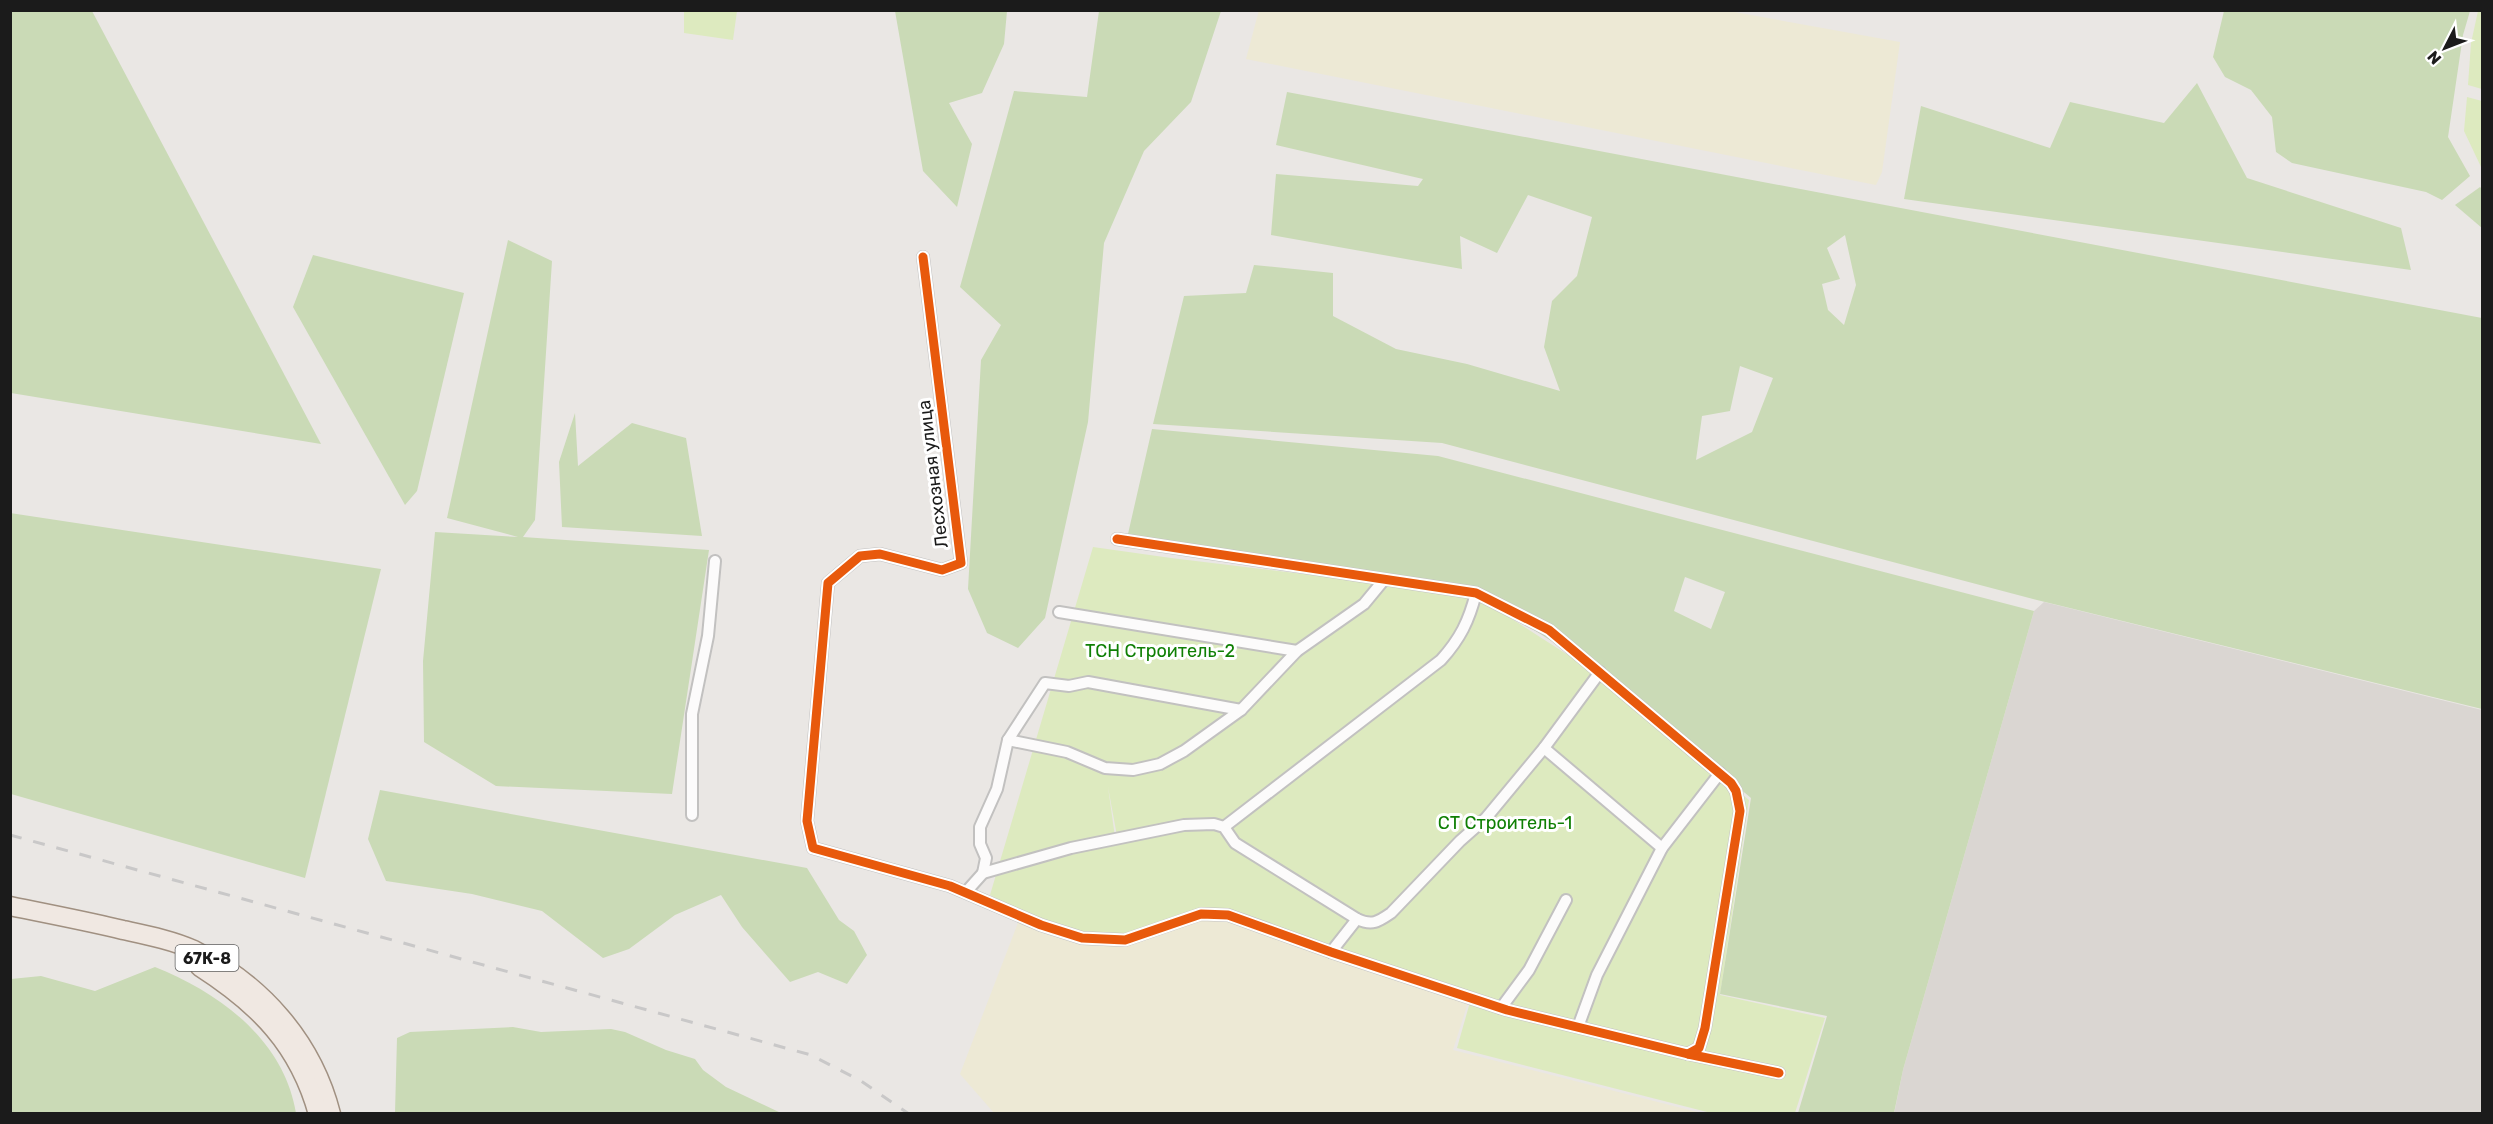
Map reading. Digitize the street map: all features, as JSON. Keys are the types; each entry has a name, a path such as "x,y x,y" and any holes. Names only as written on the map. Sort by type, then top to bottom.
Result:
{"main road":[{"name":"67К-8","path":"10,906 147,935 192,950 238,976 268,1001 305,1049 324,1088 330,1113"},
{"name":"67К-8","path":"10,917 144,946 194,963 234,989 268,1021 297,1060 318,1113"}],"street":[{"name":"Лесхозная улица","path":"923,257 961,563 942,570 880,554 860,556 828,583 807,821 813,848 966,892"},
{"path":"1118,539 1383,581 1476,593 1549,630 1720,773 1737,791 1740,811 1705,1028 1699,1048 1688,1054"},
{"path":"692,815 692,714 708,636 715,561"},
{"path":"1008,740 1067,752 1105,768 1133,770 1160,764 1184,752 1241,710 1297,651 1364,603 1383,581"},
{"path":"1224,827 1441,660 1458,641 1470,618 1476,593"},
{"path":"1059,612 1297,651"},
{"path":"982,873 1071,848 1184,825 1214,824 1224,827 1235,843 1357,919 1369,924 1377,922 1391,913 1460,841 1486,818 1544,748 1600,672"},
{"path":"1241,710 1088,682 1069,686 1045,683 1008,740 997,789 980,827 980,844 986,858 982,873 966,892 1041,925 1082,938 1125,940 1190,920 1201,914 1228,915 1331,952 1501,1008 1688,1054 1779,1073"},
{"path":"1544,748 1662,848"},
{"path":"1578,1027 1597,975 1662,848 1720,773"},
{"path":"1501,1008 1529,970 1566,900"},
{"path":"1331,952 1357,919"}],"shaded area":[{"path":"1259,10 1729,11 1900,42 1882,172 1876,185 1246,59"},
{"path":"2044,602 2482,710 2482,1113 1894,1114 1903,1070 2034,611"},
{"path":"1216,903 1470,996 1453,1050 1701,1113 994,1113 960,1074 1024,907"}],"green space":[{"path":"10,11 92,11 321,444 11,393"},
{"path":"684,11 737,11 733,40 684,33"},
{"path":"895,11 1007,11 1004,44 982,93 949,103 972,144 957,207 923,171"},
{"path":"1099,11 1221,11 1191,102 1144,151 1104,243 1088,422 1045,618 1018,648 987,633 968,589 981,360 1001,325 960,287 1014,91 1087,97"},
{"path":"2224,11 2470,11 2463,35 2448,137 2470,176 2442,200 2426,192 2292,163 2276,152 2272,117 2251,90 2225,77 2213,57"},
{"path":"2478,11 2482,11 2482,89 2468,85 2471,43"},
{"path":"2197,83 2247,178 2401,228 2411,270 1904,199 1921,106 2050,148 2070,102 2164,123"},
{"path":"1287,92 2482,318 2482,709 2037,600 1442,443 1153,424 1184,296 1246,293 1254,265 1333,273 1333,316 1396,349 1467,364 1560,391 1544,347 1552,301 1577,276 1592,217 1528,195 1497,253 1460,236 1462,269 1271,235 1276,174 1418,186 1423,179 1276,145","holes":["1845,235 1856,285 1844,325 1828,310 1822,284 1840,279 1827,248","1740,366 1773,378 1752,432 1696,460 1702,416 1730,411"]},
{"path":"2467,97 2482,101 2482,169 2464,131"},
{"path":"2480,187 2482,189 2482,228 2455,205"},
{"path":"508,240 552,261 535,520 523,537 709,550 672,794 496,786 424,742 423,661 435,532 518,537 447,518"},
{"path":"313,255 464,293 417,491 405,505 293,307"},
{"path":"575,413 578,466 632,423 686,438 702,536 562,527 559,462"},
{"path":"1152,429 1438,456 2034,611 1903,1070 1894,1113 1798,1113 1827,1016 1720,994 1751,798 1600,672 1476,593 1374,576 1125,547","holes":["1685,577 1725,592 1711,629 1674,611"]},
{"path":"10,513 381,569 305,878 11,794"},
{"name":"СТ Строитель-1","path":"1093,547 1379,583 1363,602 1297,648 1241,707 1185,749 1161,762 1133,768 1104,766 1105,772 1133,772 1161,766 1186,753 1243,711 1299,652 1366,605 1384,584 1478,597 1596,673 1749,800 1720,995 1825,1018 1795,1113 1711,1113 1457,1048 1472,995 1335,951 1360,918 1237,841 1221,824 1211,821 1185,822 1117,836 1108,787 1115,837 1187,827 1202,826 1222,829 1233,844 1354,919 1331,950 1228,913 1200,912 1126,938 1083,937 1041,924 990,895"},
{"path":"380,790 807,868 839,920 854,931 867,955 847,984 818,972 790,982 742,927 721,895 675,915 629,949 603,958 542,911 472,894 386,881 368,839"},
{"path":"155,967 203,991 225,1005 245,1022 278,1063 289,1087 296,1113 11,1113 11,979 41,976 95,991"},
{"path":"513,1027 541,1032 611,1029 625,1032 666,1050 695,1059 703,1070 726,1087 781,1113 395,1113 397,1038 410,1032"}],"railway":[{"path":"10,835 811,1055 861,1081 909,1114"}],"cycle path":[{"path":"923,257 961,563 942,570 880,554 860,556 828,583 807,821 813,848 950,886 1041,925 1082,938 1125,940 1201,914 1228,915 1331,952 1507,1010 1688,1054 1779,1073"},
{"path":"1117,539 1476,593 1549,630 1731,783 1736,791 1740,811 1705,1028 1699,1048 1688,1054"}],"park label":[{"name":"ТСН Строитель-2","path":"1160,651"}]}
